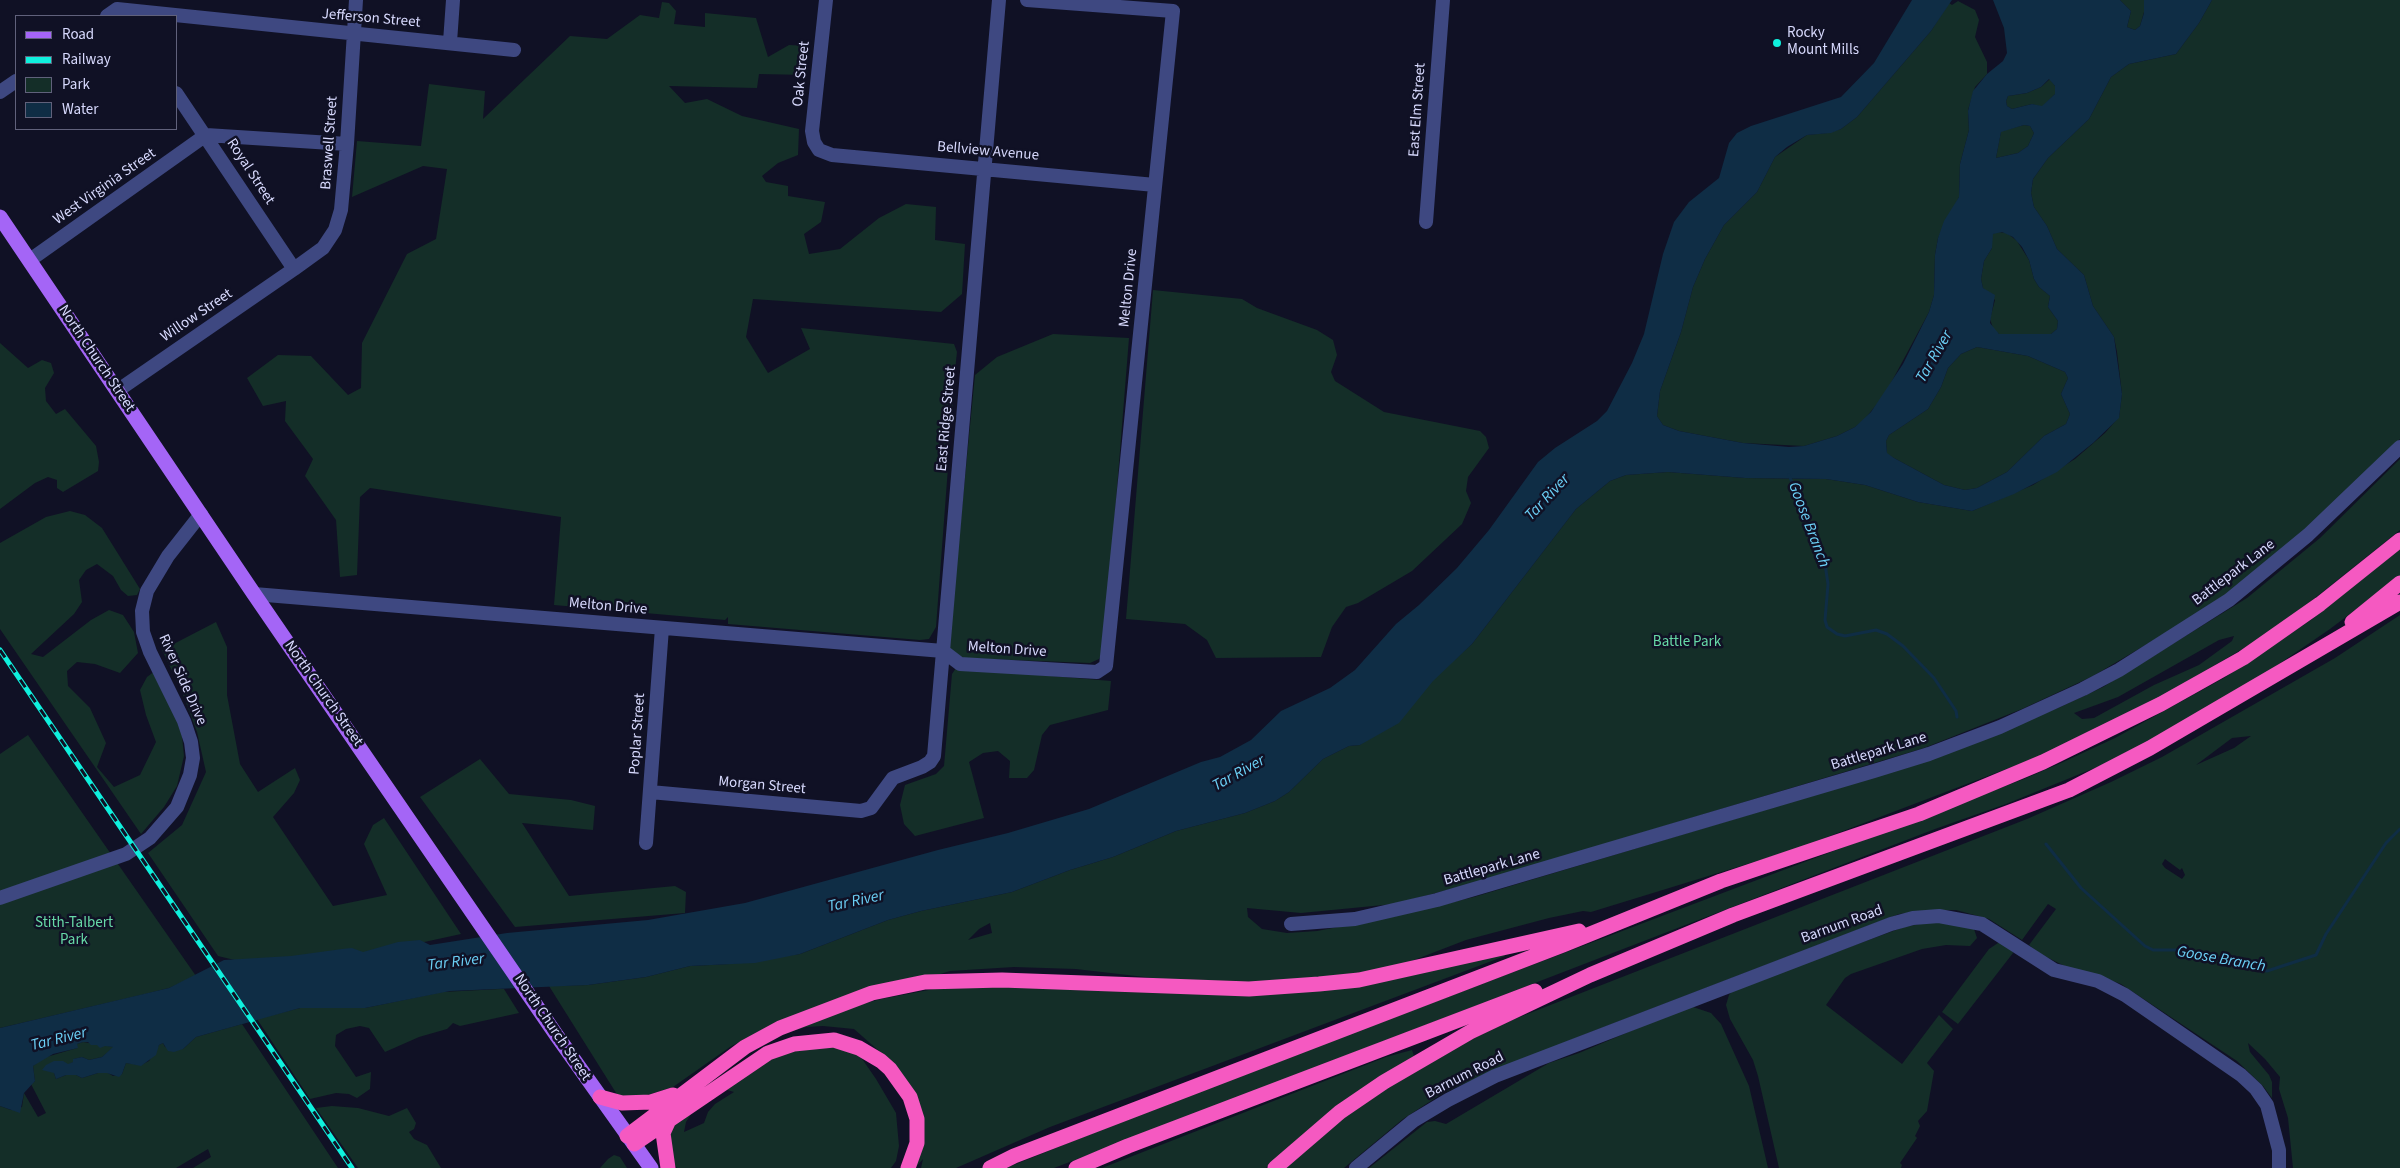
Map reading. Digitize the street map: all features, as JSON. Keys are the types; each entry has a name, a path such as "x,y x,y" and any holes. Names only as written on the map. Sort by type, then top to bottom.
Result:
{"highway":[{"path":"990,1168 1024,1153 1622,922 1721,881 1919,814 2092,740 2243,658 2320,604 2400,540"},
{"path":"2254,689 2348,625 2400,583"},
{"path":"1275,1168 1340,1112 1384,1082 1470,1032 1590,975 1733,915 2069,790 2150,748 2254,689 2400,602"},
{"path":"630,1140 684,1092 745,1047 780,1028 872,993 925,982 1002,980 1249,989 1319,984 1359,980 1622,922"},
{"path":"1076,1168 1128,1146 1559,982 1590,975"},
{"path":"630,1140 669,1120 768,1053 810,1042 834,1040 847,1042 869,1052 890,1069 910,1097 916,1119 916,1143 908,1168"},
{"path":"600,1097 622,1103 636,1103 651,1102 684,1092"},
{"path":"668,1168 662,1133 669,1120"}],"main road":[{"name":"North Church Street","path":"0,216 254,594 557,1036 651,1168"}],"street":[{"name":"Braswell Street","path":"294,269 323,248 335,230 341,210 348,144 356,0"},
{"path":"450,42 453,0"},
{"name":"Oak Street","path":"819,150 814,142 812,131 826,0"},
{"name":"East Ridge Street","path":"871,808 893,778 922,768 934,756 999,0"},
{"name":"Melton Drive","path":"254,594 943,651 960,664 1097,672 1106,666 1173,11 1027,0"},
{"name":"East Elm Street","path":"1426,222 1442,0"},
{"name":"Jefferson Street","path":"115,10 165,15"},
{"name":"Jefferson Street","path":"178,16 450,42 514,50"},
{"path":"0,92 15,82"},
{"name":"Royal Street","path":"178,96 294,269"},
{"path":"206,135 348,144"},
{"name":"West Virginia Street","path":"30,260 206,135"},
{"name":"Bellview Avenue","path":"819,150 832,155 1156,184"},
{"name":"Willow Street","path":"117,390 294,269"},
{"name":"Battlepark Lane","path":"1291,924 1355,919 1437,900 1874,771 1936,751 2000,727 2083,690 2119,670 2229,600 2308,535 2400,447"},
{"name":"River Side Drive","path":"0,898 126,854 150,838 177,807 190,775 193,758 191,742 184,721 150,652 144,632 142,611 146,591 168,556 201,514"},
{"name":"Poplar Street","path":"646,843 662,628"},
{"name":"Morgan Street","path":"650,792 861,811 871,808"},
{"name":"Barnum Road","path":"1356,1168 1413,1121 1448,1100 1495,1076 1891,924 1914,918 1939,916 1982,924 2054,970 2098,981 2125,994 2241,1075 2256,1089 2267,1105 2279,1150 2279,1168"}],"green space":[{"path":"2120,0 2144,0 2144,12 2140,26 2135,30 2127,27 2131,11"},
{"name":"Battle Park","path":"2212,0 2400,0 2400,439 2337,501 2272,559 2208,608 2093,676 2022,709 1924,748 1485,880 1394,904 1301,913 1247,908 1248,917 1262,929 1287,933 1317,931 1396,916 1474,897 1831,790 2058,708 2103,687 2247,598 2320,538 2400,459 2400,530 2291,617 2256,641 2145,706 2051,752 1793,850 1591,912 1583,911 1549,918 1466,940 1409,962 1377,971 1264,983 1162,979 1076,969 1014,967 950,971 760,1031 730,1047 673,1087 644,1096 618,1096 549,986 588,985 646,977 690,966 729,964 800,954 888,920 921,911 1012,892 1070,870 1113,857 1176,831 1245,813 1275,801 1289,792 1323,759 1349,746 1360,745 1472,644 1576,509 1610,481 1626,475 1668,472 1745,478 1826,479 1865,485 1918,502 1972,511 2033,485 2075,459 2105,433 2119,417 2122,394 2117,352 2114,337 2093,306 2084,275 2057,249 2047,226 2034,207 2031,193 2033,179 2048,158 2089,119 2111,77 2129,64 2176,54 2199,23","holes":["2234,636 2232,641 2199,665 2154,685 2094,718 2082,719 2074,713 2118,697 2219,640","990,923 992,933 968,940 979,929"]},
{"path":"1958,1 1975,10 1979,20 1975,37 1987,62 1987,74 1975,87 1968,110 1969,130 1960,164 1959,197 1938,238 1935,255 1934,295 1929,312 1885,394 1864,420 1855,427 1837,436 1804,446 1743,443 1679,431 1663,425 1657,416 1660,391 1681,332 1693,287 1705,259 1724,225 1757,192 1775,157 1807,135 1827,133 1841,129 1857,117 1931,31 1949,3 1952,5"},
{"path":"662,2 669,3 676,11 674,24 705,27 705,13 756,18 768,57 789,45 809,46 807,75 759,74 757,88 669,86 685,103 707,99 742,116 799,129 798,155 778,163 762,176 766,182 788,186 788,196 825,202 821,222 804,234 809,254 840,249 879,218 906,204 936,207 935,240 965,244 962,294 941,312 753,299 746,337 768,373 810,349 801,328 954,344 957,352 936,627 929,639 920,640 728,624 728,617 725,620 554,605 561,517 370,488 360,497 357,575 340,577 336,520 305,476 313,459 285,421 286,401 263,406 247,378 278,355 311,356 348,395 361,388 362,343 407,254 436,239 447,169 423,166 352,197 357,141 421,146 429,84 485,91 483,119 570,36 607,39 640,15 659,18"},
{"path":"2050,79 2055,86 2055,94 2042,107 2032,104 2012,109 2007,106 2008,96 2027,93 2041,87"},
{"path":"2024,125 2030,126 2034,133 2028,146 2018,153 1996,158 2001,131"},
{"path":"1998,232 2007,233 2017,241 2029,260 2034,279 2039,287 2050,296 2048,307 2058,321 2057,329 2051,334 1999,334 1994,331 1990,319 1995,300 1983,288 1981,279 1984,261 1992,248 1992,234"},
{"path":"1153,290 1242,299 1257,308 1317,330 1333,340 1337,355 1331,372 1335,381 1384,412 1480,431 1486,437 1489,448 1468,477 1466,491 1471,503 1462,524 1412,571 1358,603 1346,607 1332,627 1321,657 1216,658 1207,640 1185,624 1126,619"},
{"path":"1053,334 1129,338 1104,651 1099,659 1090,663 962,658 948,651 975,375 997,357"},
{"path":"0,343 28,368 42,360 51,363 54,373 45,388 46,401 56,414 65,409 96,446 99,462 98,471 63,492 57,488 57,480 48,477 35,483 0,509"},
{"path":"1977,347 2028,356 2065,372 2068,378 2061,394 2070,414 2066,424 2044,436 2007,472 1977,488 1965,490 1944,485 1887,454 1886,441 1889,435 1928,409 1941,387 1948,368 1961,354"},
{"path":"70,511 85,515 102,528 140,589 137,595 128,596 121,590 113,576 97,564 86,570 79,580 82,602 74,614 31,654 43,657 91,620 109,610 123,615 134,632 138,653 120,673 95,664 77,662 67,671 68,686 90,708 106,743 97,767 114,787 140,775 156,742 146,715 140,690 147,677 155,671 181,726 184,756 177,786 164,807 141,834 0,629 0,543 46,517"},
{"path":"2400,549 2400,576 2330,629 2257,679 2193,718 2102,765 2006,804 1935,829 1054,1168 1006,1168 1186,1096 2024,779 2061,763 2115,738 2224,678 2311,620"},
{"path":"2400,615 2400,1168 2293,1168 2288,1118 2279,1089 2280,1077 2265,1059 2248,1043 2250,1052 2269,1075 2272,1082 2272,1098 2263,1086 2237,1061 2121,984 2071,969 2040,954 2029,945 2056,909 2048,904 2022,940 1989,919 1956,910 1932,910 1899,914 1583,1035 1463,1084 1440,1095 1403,1119 1344,1168 1280,1168 1331,1125 1439,1055 1512,1020 2027,819 2111,782 2162,757 2335,658","holes":["2251,736 2234,748 2196,765 2232,738","2165,859 2180,870 2182,868 2185,875 2182,879 2165,868 2162,864"]},
{"path":"216,622 227,647 227,695 240,764 258,792 295,768 300,780 294,793 273,817 333,906 387,895 364,844 373,825 384,818 461,934 369,954 251,964 218,956 148,853 182,825 206,772 197,732 182,692 162,650"},
{"path":"956,668 1111,681 1108,710 1050,725 1042,735 1034,770 1027,778 1009,778 1010,761 998,751 983,753 969,762 984,818 915,836 904,824 900,805 905,785 936,774 944,766 952,674"},
{"name":"Stith-Talbert Park","path":"28,735 196,976 169,988 0,1028 0,754"},
{"path":"480,759 509,794 571,800 595,806 593,830 522,823 569,896 675,886 686,892 685,913 515,927 420,797"},
{"path":"1949,922 1974,929 1977,938 1970,946 1946,945 1922,949 1851,974 1845,978 1826,1005 1902,1064 1939,1015 1953,1029 1927,1063 1934,1071 1927,1111 1918,1121 1920,1126 1915,1136 1917,1138 1900,1163 1902,1165 1901,1168 1779,1168 1753,1060 1730,1019 1726,1005 1729,995 1733,990 1904,927 1925,923"},
{"path":"2001,941 2012,948 2013,953 1958,1024 1942,1012 1989,949"},
{"path":"1502,951 1505,956 1050,1127 956,1168 921,1168 923,1159 915,1168 921,1144 895,1065 854,1029 823,1026 806,1027 786,1033 844,1009 881,999 934,989 1000,985 1227,993"},
{"path":"504,989 519,1013 460,1026 453,1023 447,1029 419,1037 385,1052 369,1028 360,1026 346,1029 336,1035 335,1046 356,1077 371,1072 370,1089 357,1098 349,1094 336,1093 310,1099 257,1019 300,1008 365,1008 442,992"},
{"path":"1690,1006 1711,1013 1721,1024 1749,1086 1768,1168 1369,1168 1427,1122 1435,1121 1446,1124 1549,1063 1579,1053"},
{"path":"242,1024 338,1168 193,1168 211,1157 208,1149 176,1168 0,1168 0,1106 11,1110 22,1107 24,1093 38,1117 46,1113 31,1084 35,1081 33,1066 43,1058 77,1048 77,1044 83,1042 114,1047 102,1057 89,1060 82,1057 74,1059 73,1062 54,1073 56,1079 66,1075 76,1075 82,1078 98,1073 108,1073 113,1076 122,1074 126,1063 141,1065 149,1061 159,1045 163,1043 165,1047 183,1049 196,1037"},
{"path":"838,1046 858,1053 896,1113 899,1146 896,1161 891,1168 677,1168 669,1156 671,1127 695,1108 686,1122 684,1132 704,1123 708,1112 715,1104 734,1092 721,1088 783,1052"},
{"path":"1412,1050 1414,1056 1326,1115 1266,1168 1102,1168 1386,1057"},
{"path":"332,1106 358,1108 389,1116 407,1108 416,1123 414,1129 409,1132 414,1139 427,1145 441,1168 358,1168 316,1108"},
{"path":"614,1155 620,1157 627,1168 600,1168 608,1159"}],"water":[{"name":"Tar River","path":"1912,0 1952,0 1931,31 1857,117 1841,129 1831,133 1807,135 1787,147 1775,157 1757,192 1724,225 1705,259 1693,287 1681,332 1660,391 1657,416 1663,425 1679,431 1743,443 1789,447 1804,446 1837,436 1855,427 1871,412 1903,364 1929,312 1934,295 1935,255 1938,238 1944,221 1959,197 1960,164 1969,130 1968,111 1973,91 1987,74 2003,61 2007,53 2004,28 1993,0 2120,0 2131,11 2127,27 2135,30 2140,26 2144,13 2144,0 2212,0 2199,23 2176,54 2129,64 2111,77 2089,119 2048,158 2033,179 2031,193 2034,207 2047,226 2057,249 2084,275 2093,306 2114,337 2122,394 2119,418 2093,443 2057,472 2014,494 1972,511 1918,502 1865,485 1826,479 1745,478 1668,472 1626,475 1610,481 1576,509 1472,644 1433,681 1399,723 1360,745 1349,746 1323,759 1289,792 1275,801 1245,813 1176,831 1113,857 1070,870 1012,892 921,911 888,920 800,954 755,963 690,966 646,977 588,985 450,991 365,1008 300,1008 196,1037 183,1049 174,1052 168,1051 163,1043 159,1045 156,1055 141,1066 126,1063 119,1077 107,1073 98,1073 82,1078 76,1075 66,1075 56,1079 54,1073 42,1070 46,1065 54,1061 63,1061 68,1064 73,1062 73,1059 82,1057 89,1060 102,1057 113,1047 105,1046 100,1048 97,1045 83,1042 77,1044 78,1048 53,1054 33,1066 35,1081 24,1093 20,1113 0,1106 0,1028 169,988 224,960 291,956 352,948 363,952 398,942 420,940 430,945 507,933 648,920 745,903 938,850 1008,833 1089,809 1201,762 1220,757 1251,740 1281,711 1330,688 1355,670 1396,624 1419,605 1457,568 1489,530 1538,462 1555,448 1597,421 1607,411 1632,363 1644,334 1663,254 1674,222 1689,202 1719,178 1729,143 1737,133 1751,126 1841,97 1874,63","holes":["2049,79 2055,86 2055,94 2042,106 2032,104 2012,109 2007,106 2008,96 2027,93 2041,87","2024,125 2030,126 2034,133 2028,146 2018,153 1996,158 2001,132","2002,232 2013,237 2022,247 2029,260 2034,279 2039,287 2050,296 2048,307 2058,321 2057,329 2051,334 1999,334 1990,323 1995,295 1983,288 1981,279 1984,261 1992,248 1993,234","1977,347 2028,356 2065,372 2068,378 2061,394 2070,414 2066,424 2044,436 2007,472 1977,488 1965,490 1944,485 1894,458 1887,453 1886,441 1889,435 1928,409 1941,387 1948,368 1961,354"]}],"waterway":[{"name":"Goose Branch","path":"1789,475 1825,564 1828,584 1825,620 1827,627 1837,634 1845,636 1876,630 1887,634 1903,646 1934,678 1956,711 1957,717"},
{"name":"Goose Branch","path":"2046,844 2081,888 2145,946 2153,950 2184,950 2267,971 2316,955 2326,934 2386,843 2400,829"}],"railway":[{"path":"0,650 352,1168"}],"place":[{"name":"Rocky Mount Mills","path":"1777,43"}]}
